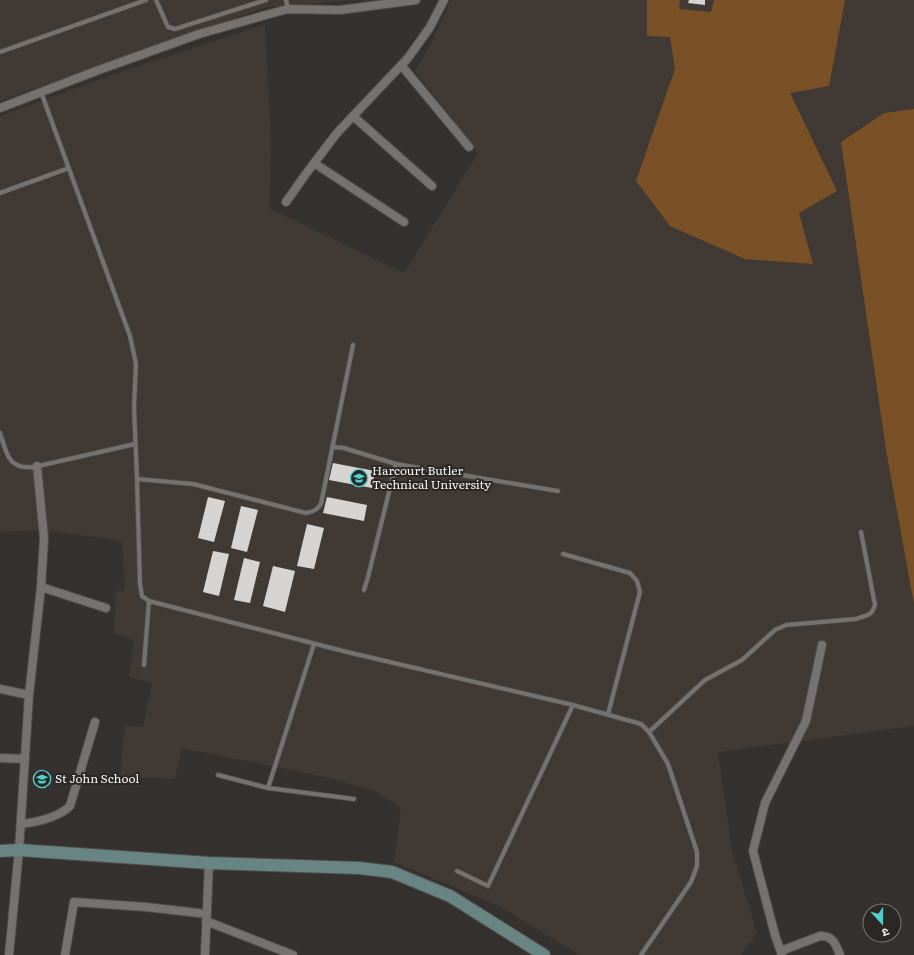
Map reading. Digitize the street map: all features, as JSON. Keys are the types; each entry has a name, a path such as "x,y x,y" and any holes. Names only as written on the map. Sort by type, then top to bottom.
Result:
{"street":[{"path":"0,108 199,34 288,9 340,10 416,0"},
{"path":"286,202 337,133 408,58 430,26 444,0"},
{"path":"401,66 469,147"},
{"path":"353,116 432,186"},
{"path":"314,163 404,222"},
{"path":"9,955 21,824 29,695 41,587 44,538 37,466"},
{"path":"41,587 106,608"},
{"path":"822,645 806,721 765,803 753,851 775,935 782,953 824,935 834,941 840,955"},
{"path":"0,689 29,695"},
{"path":"21,824 36,822 66,810 70,806 95,722"},
{"path":"0,758 25,759"},
{"path":"0,851 19,850 209,863 359,868 392,872 450,896 544,955"},
{"path":"205,955 209,863"},
{"path":"65,955 74,902 146,907 207,917 293,955"}],"lane":[{"path":"0,52 146,0"},
{"path":"156,0 168,26 175,29 266,0"},
{"path":"286,0 288,9"},
{"path":"41,92 130,336 136,364 134,407 140,584 142,596 149,601 314,644 573,705 641,724 649,732 668,764 697,852 697,866 691,882 641,955"},
{"path":"0,193 69,168"},
{"path":"137,479 193,484 311,513 321,504 353,344"},
{"path":"0,433 12,463 19,467 27,468 135,444"},
{"path":"333,447 344,448 396,464 558,490"},
{"path":"364,590 396,464"},
{"path":"649,732 705,680 742,660 775,630 786,624 856,618 868,615 872,612 875,605 861,532"},
{"path":"563,554 630,573 637,581 640,592 608,714"},
{"path":"144,665 149,601"},
{"path":"268,788 314,644"},
{"path":"457,871 488,886 573,705"},
{"path":"218,774 268,788 354,799"}],"shaded area":[{"path":"0,0 354,0 267,7 0,101"},
{"name":"Harcourt Butler Technical University","path":"451,0 914,0 914,109 884,113 841,142 886,450 914,605 914,726 718,752 732,851 757,933 741,955 579,955 499,906 394,862 401,808 373,790 325,777 182,748 175,779 120,777 125,725 143,727 152,683 129,677 134,640 114,633 116,591 125,590 122,541 44,530 0,532 0,116 123,71 265,24 271,145 269,208 404,273 478,153 415,71 431,44"},
{"path":"647,0 680,0 679,9 711,12 714,0 845,0 829,86 790,93 837,191 799,213 813,264 745,259 670,226 636,181 675,69 670,37 647,36"},
{"path":"914,109 914,605 886,450 841,142 884,113"}],"building":[{"path":"689,0 705,0 705,5 688,3"},
{"path":"333,463 375,471 372,488 329,480"},
{"path":"208,497 225,501 214,542 198,538"},
{"path":"327,497 367,505 364,521 323,513"},
{"path":"241,506 258,510 247,552 231,548"},
{"path":"307,524 324,528 314,569 297,566"},
{"path":"213,551 229,554 219,596 203,592"},
{"path":"244,558 260,562 250,603 234,600"},
{"path":"273,566 295,571 285,612 263,606"}],"place":[{"name":"Harcourt Butler Technical University","path":"359,478"},
{"name":"St John School","path":"42,779"}]}
